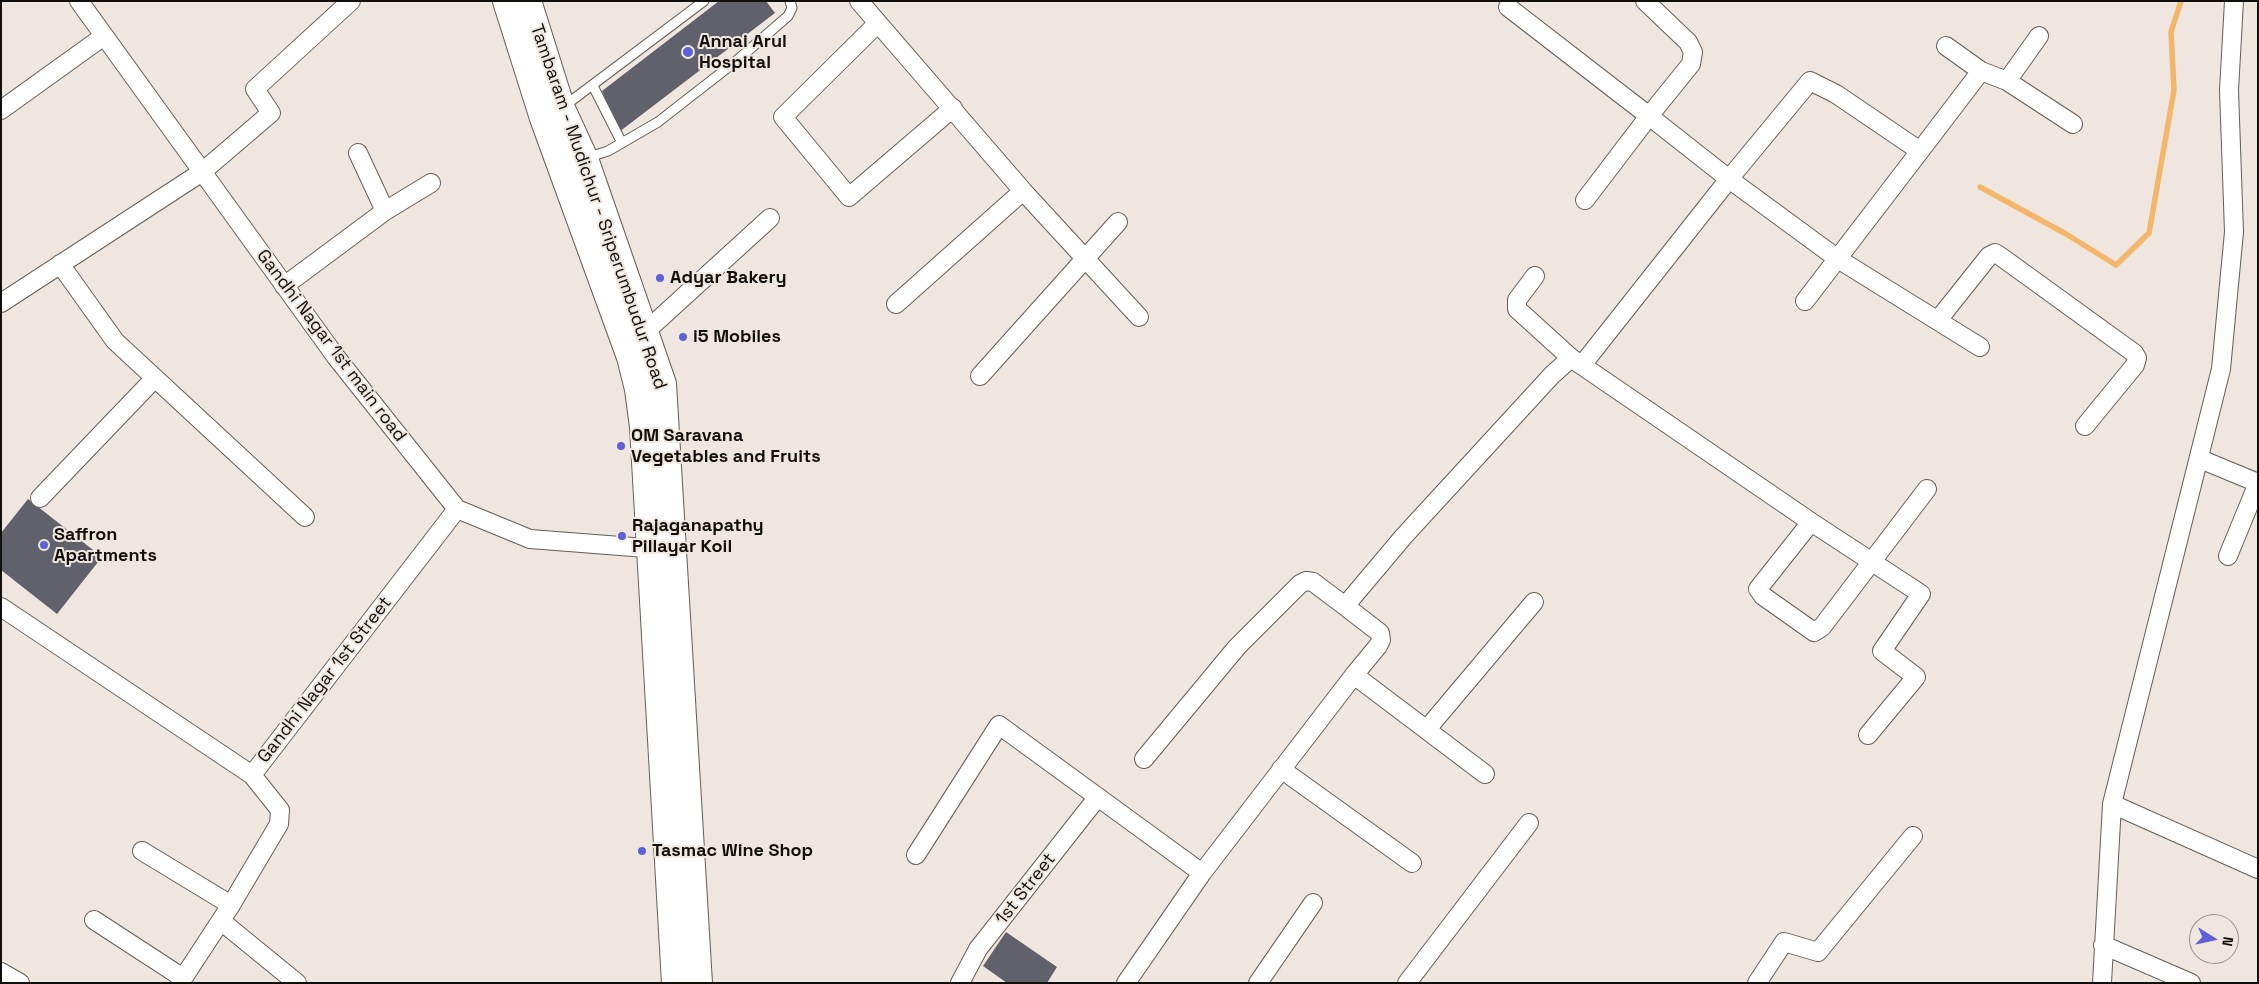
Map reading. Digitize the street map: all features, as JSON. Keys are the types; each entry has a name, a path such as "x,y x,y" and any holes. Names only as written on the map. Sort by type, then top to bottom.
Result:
{"main road":[{"name":"Tambaram - Mudichur - Sriperumbudur Road","path":"507,1 544,118 631,357 644,427 661,548 698,983"},
{"name":"Tambaram - Mudichur - Sriperumbudur Road","path":"527,1 561,109 584,159 662,384 661,548 676,983"}],"street":[{"name":"Gandhi Nagar 1st main road","path":"79,1 336,357 457,510 530,539 661,548"},
{"path":"1,303 202,172 271,113 255,89 351,1"},
{"path":"859,1 954,108 1023,191 1139,317"},
{"path":"1585,200 1691,64 1693,52 1688,42 1645,1"},
{"path":"2102,983 2112,804 2222,369 2234,232 2229,90 2234,1"},
{"path":"1508,7 1729,179 1838,259 1980,347"},
{"path":"878,23 783,117 849,197 954,108"},
{"path":"3,106 104,36"},
{"path":"2007,81 2039,36"},
{"path":"1946,46 1981,70 2007,81 2073,124"},
{"path":"1805,301 1981,70"},
{"path":"1345,606 1404,536 1552,375 1577,361 1810,81 1836,94 1920,151"},
{"path":"358,153 386,211"},
{"path":"284,286 386,211 431,183"},
{"path":"896,304 1023,191"},
{"path":"644,332 770,218"},
{"path":"980,376 1118,222"},
{"path":"1938,320 1989,256 1995,253 2008,262 2134,353 2137,358 2135,365 2085,426"},
{"path":"60,264 115,341 305,517"},
{"path":"1535,276 1517,300 1518,309 1577,361 1811,522 1922,594 1882,651 1916,677 1868,735"},
{"path":"40,498 155,378"},
{"path":"2200,459 2258,483 2228,556"},
{"path":"1811,522 1758,589 1763,596 1814,632 1822,627 1926,489"},
{"name":"Gandhi Nagar 1st Street","path":"182,980 231,905 279,824 280,810 252,775 457,510"},
{"path":"1126,983 1202,873 1381,640 1380,634 1313,582 1306,581 1300,584 1237,647 1144,759"},
{"path":"1427,730 1534,602"},
{"path":"1,607 252,775"},
{"path":"1354,675 1485,774"},
{"path":"916,854 999,725 1096,798 1202,873"},
{"path":"1281,769 1412,863"},
{"name":"1st Street","path":"960,983 978,949 1096,798"},
{"path":"2112,804 2258,869"},
{"path":"1407,983 1529,823"},
{"path":"1757,983 1784,942 1818,952 1913,836"},
{"path":"142,851 231,905"},
{"path":"1258,983 1313,903"},
{"path":"94,920 182,980"},
{"path":"221,921 297,983"},
{"path":"2103,945 2191,983"},
{"path":"1,972 20,983"}],"lane":[{"path":"561,109 704,1"},
{"path":"584,159 608,151 658,122 735,62 788,16 792,8 790,1"},
{"path":"593,86 622,143"}],"building":[{"name":"Annai Arul Hospital","path":"719,1 766,1 775,13 619,132 602,91"},
{"name":"Saffron Apartments","path":"28,499 102,557 57,614 1,570 1,533"},
{"path":"1006,932 1057,967 1047,983 1007,983 983,966"}],"waterway":[{"path":"1980,187 2066,234 2116,265 2149,233 2174,90 2171,32 2181,1"}],"place":[{"name":"Annai Arul Hospital","path":"688,52"},
{"name":"Adyar Bakery","path":"660,278"},
{"name":"i5 Mobiles","path":"683,337"},
{"name":"OM Saravana Vegetables and Fruits","path":"621,446"},
{"name":"Rajaganapathy Pillayar Koil","path":"622,536"},
{"name":"Saffron Apartments","path":"44,545"},
{"name":"Tasmac Wine Shop","path":"642,851"}]}
